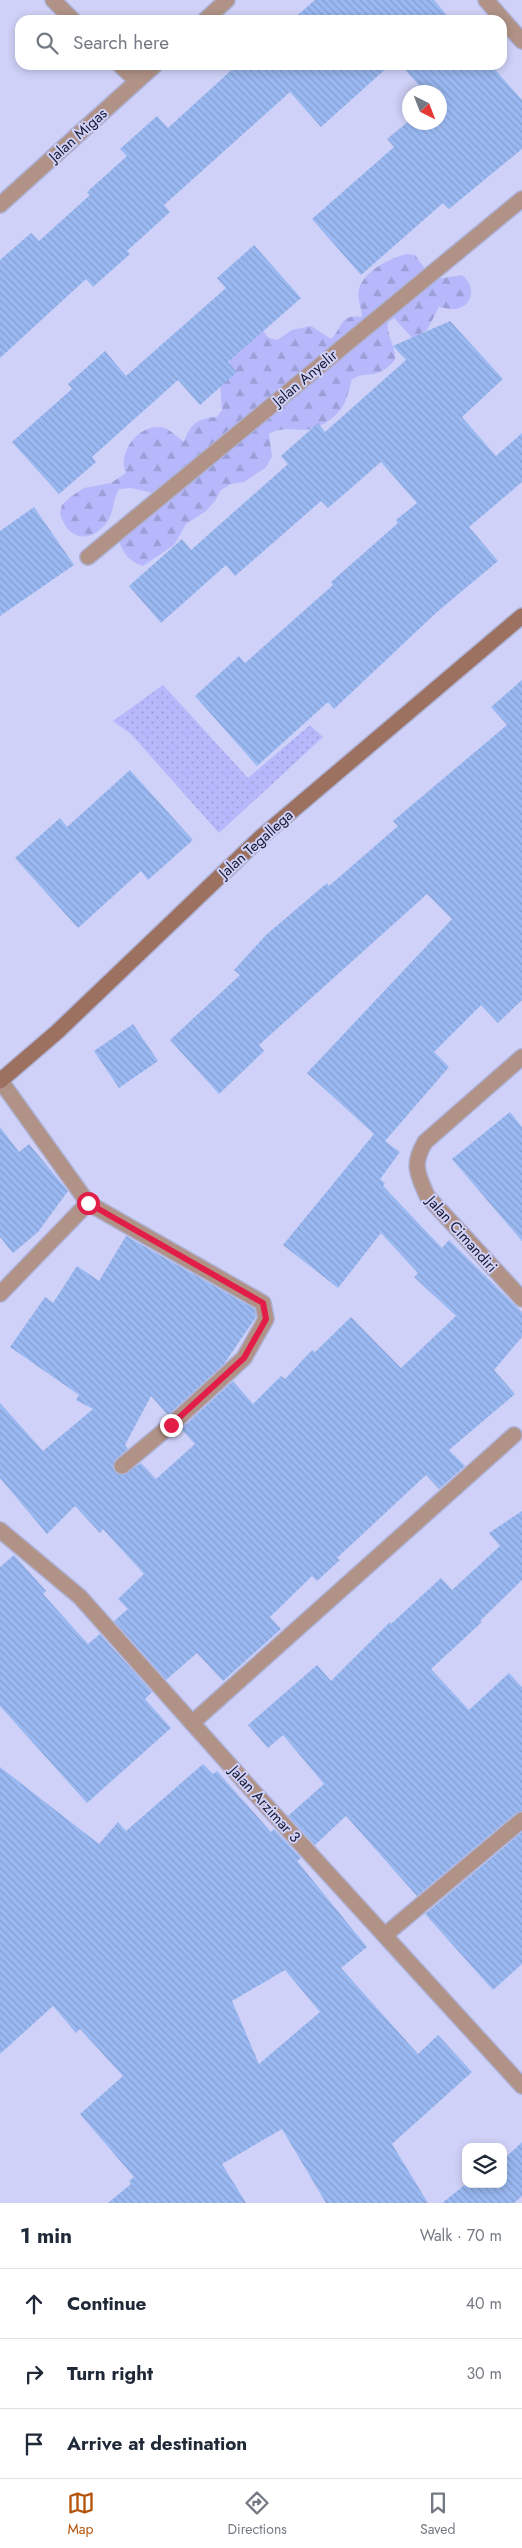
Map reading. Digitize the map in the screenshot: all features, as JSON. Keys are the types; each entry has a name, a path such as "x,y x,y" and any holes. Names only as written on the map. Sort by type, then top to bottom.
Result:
{"street":[{"path":"53,0 68,15"},
{"path":"210,15 227,0"},
{"path":"486,0 499,15"},
{"path":"507,24 522,41"},
{"path":"125,70 137,81"},
{"name":"Jalan Migas","path":"0,205 149,70"},
{"name":"Jalan Anyelir","path":"88,557 522,199"},
{"name":"Jalan Tegallega","path":"0,1081 14,1071 57,1032 260,838 522,616"},
{"name":"Jalan Cimandiri","path":"522,1057 425,1142 417,1156 418,1176 427,1196 522,1299"},
{"path":"0,1081 88,1203 263,1303 266,1319 244,1358 171,1425 122,1466"},
{"path":"0,1294 88,1203"},
{"path":"192,1723 514,1435"},
{"name":"Jalan Arzimar 3","path":"0,1530 80,1597 522,2086"},
{"path":"385,1935 522,1820"}],"green space":[{"path":"407,254 415,255 430,276 437,279 462,275 471,289 470,299 462,307 456,309 439,307 427,330 413,339 394,318 388,322 388,332 395,360 383,371 352,379 345,402 333,417 316,428 282,430 269,434 272,457 265,468 244,482 231,484 221,490 215,501 206,511 186,524 174,545 143,566 128,557 119,541 124,529 156,494 131,488 119,489 109,518 100,529 93,534 80,536 73,534 68,529 60,513 62,505 84,488 111,483 126,473 124,456 133,440 139,434 147,429 165,428 184,442 192,426 205,419 217,417 222,410 220,383 229,368 230,352 262,330 269,338 277,340 292,330 311,326 331,339 345,320 362,317 358,292 366,276 378,266"},
{"path":"163,685 248,778 310,725 323,737 219,833 131,734 113,721"}],"building":[{"path":"315,0 434,0 447,15 298,15"},
{"path":"232,70 384,70 321,127 290,92 164,205 170,212 127,251 130,254 93,287 86,279 0,358 0,260 31,233 39,241 90,195 87,192 127,156 120,149 157,116 168,128"},
{"path":"405,70 495,70 522,100 522,149 449,209 443,203 361,275 312,219 394,147 387,139 402,127 402,130 447,130 447,85 419,85"},
{"path":"254,245 301,298 228,362 237,372 200,405 178,380 92,457 96,462 59,494 12,442 72,389 68,384 105,351 126,376 226,288 217,278"},
{"path":"450,321 503,379 462,417 496,456 522,433 522,482 469,527 498,561 437,612 334,709 328,702 257,766 195,696 239,656 245,663 333,585 331,582 398,523 396,520 417,503 381,462 328,508 321,501 235,576 226,565 161,623 129,586 182,539 191,550 288,464 281,456 318,423 325,432 406,360 393,346"},
{"path":"34,507 74,565 0,616 0,531"},
{"path":"522,680 522,1000 498,1023 481,1005 434,1052 449,1067 385,1141 400,1152 380,1179 385,1183 383,1186 442,1248 449,1240 522,1312 522,1337 494,1370 515,1394 449,1450 465,1466 439,1489 426,1475 337,1558 340,1560 317,1581 312,1576 270,1617 281,1629 223,1681 197,1653 166,1680 114,1621 128,1609 118,1599 144,1574 103,1529 100,1533 75,1506 47,1534 0,1478 0,1403 43,1451 93,1409 76,1400 79,1395 10,1347 45,1297 53,1303 77,1266 99,1281 126,1236 255,1309 256,1317 224,1364 168,1415 151,1396 125,1445 128,1449 116,1459 113,1467 115,1472 123,1475 141,1463 156,1479 195,1444 181,1429 233,1381 253,1404 281,1376 285,1379 312,1350 315,1352 351,1317 401,1368 456,1316 414,1277 418,1273 381,1233 338,1288 283,1245 374,1134 307,1073 452,919 427,894 259,1045 264,1051 219,1094 170,1040 240,975 234,970 266,935 327,883 329,886 398,826 393,821 507,725 491,707"},
{"path":"130,770 193,840 148,880 141,871 78,928 15,858 60,818 67,827"},
{"path":"133,1024 158,1061 119,1088 94,1051"},
{"path":"510,1112 522,1127 522,1241 452,1159"},
{"path":"0,1127 19,1152 29,1144 68,1191 38,1232 13,1253 0,1237"},
{"path":"522,1511 522,1580 480,1621 482,1622 431,1669 469,1710 509,1673 522,1687 522,1811 516,1813 417,1896 346,1816 315,1845 288,1816 324,1784 283,1735 268,1748 248,1725 317,1665 331,1681 390,1622 391,1624 441,1578 452,1590 500,1546 489,1533"},
{"path":"14,1555 46,1591 43,1594 88,1644 100,1634 152,1692 145,1699 171,1728 87,1803 0,1706 0,1567"},
{"path":"203,1764 213,1774 217,1771 271,1832 274,1829 301,1858 297,1861 367,1947 341,1968 418,2054 438,2035 472,2072 392,2144 428,2203 326,2203 282,2129 222,2164 246,2203 108,2203 131,2184 129,2181 134,2177 80,2114 123,2076 80,2029 76,2033 53,2006 0,2054 0,1767 99,1844 118,1822 126,1831","holes":["285,1970 320,2012 259,2064 232,2001"]},
{"path":"522,1832 522,1964 493,1990 425,1914"},
{"path":"522,2142 522,2196 514,2203 442,2203 462,2187 507,2188 507,2156"}],"route":[{"path":"88,1203 263,1303 266,1319 244,1358 171,1425"}]}
